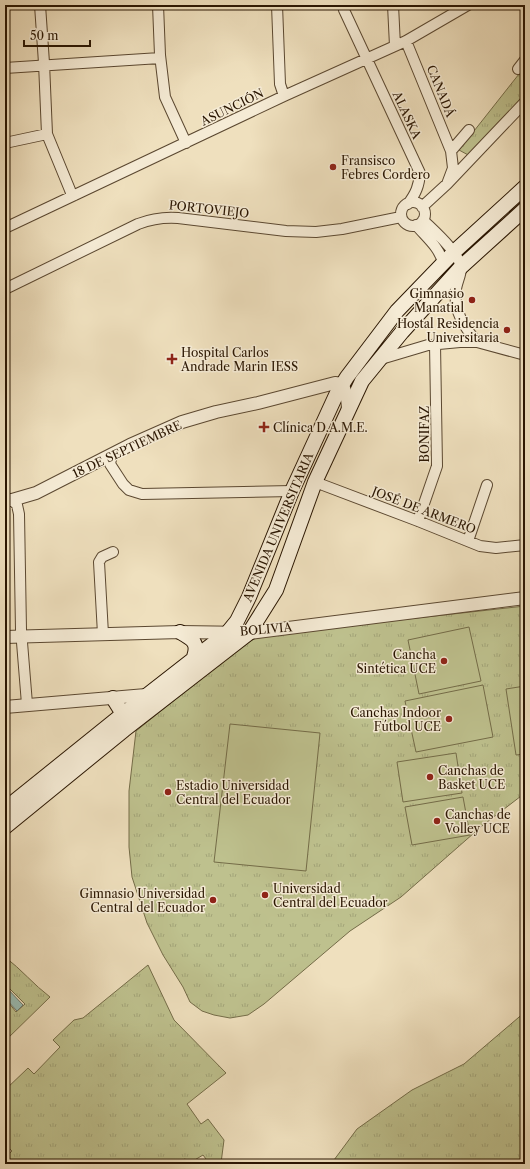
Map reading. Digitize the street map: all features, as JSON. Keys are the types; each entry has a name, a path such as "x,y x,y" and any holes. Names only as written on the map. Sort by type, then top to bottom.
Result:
{"main road":[{"name":"AVENIDA UNIVERSITARIA","path":"5,809 146,695 228,632 238,621 292,491 342,384 360,358 397,311 454,252 525,188"},
{"name":"AVENIDA UNIVERSITARIA","path":"5,827 124,730 249,633 276,590 315,482 362,381 379,359 461,267 525,209"},
{"path":"180,632 192,639 196,645 197,650 194,657"},
{"path":"113,698 123,714 124,730"}],"street":[{"path":"40,5 47,134 70,190 75,195"},
{"path":"158,5 160,58 165,97 186,143"},
{"path":"277,5 280,84 284,96"},
{"path":"393,5 395,46"},
{"name":"ASUNCIÓN","path":"5,228 284,96 406,41 468,5"},
{"name":"ALASKA","path":"344,10 420,173 420,182 417,192 408,204"},
{"name":"CANADÁ","path":"406,41 451,152 452,168 447,184"},
{"path":"5,68 160,58"},
{"path":"518,69 525,60"},
{"path":"422,207 447,184 525,102"},
{"path":"468,130 451,152 472,158"},
{"path":"5,143 47,134"},
{"path":"416,203 422,207 424,213 420,222 409,225 401,217 402,209 408,204 416,203"},
{"name":"PORTOVIEJO","path":"5,289 150,219 165,217 178,218 286,231 316,232 342,229 401,217"},
{"path":"420,222 454,252 461,267 456,289 456,304 464,326 477,342"},
{"path":"420,222 438,250 443,263"},
{"path":"379,359 404,351 435,344 477,342 525,355"},
{"name":"BONIFAZ","path":"418,521 437,466 435,344"},
{"name":"18 DE SEPTIEMBRE","path":"9,500 36,493 130,445 182,422 216,412 336,383 342,384"},
{"path":"342,384 348,400 348,411"},
{"path":"113,454 110,464 122,484 129,490 142,494 292,491"},
{"name":"JOSÉ DE ARMERO","path":"315,482 480,546 496,548 525,545"},
{"path":"468,541 487,485"},
{"path":"9,500 17,505 20,514 21,636 27,704"},
{"path":"103,634 99,562 102,558 114,552"},
{"name":"BOLIVIA","path":"5,637 180,632 249,633 525,598"},
{"path":"5,707 146,695"}],"green space":[{"path":"519,74 525,81 525,99 470,156 459,150"},
{"path":"525,606 525,793 482,826 401,897 350,931 264,1004 248,1015 230,1018 214,1015 202,1011 190,1002 183,987 163,955 147,923 132,877 129,847 129,791 136,731 244,644 263,635"},
{"name":"Cancha Sintética UCE","path":"469,627 481,681 419,694 408,640"},
{"name":"Canchas Indoor Fútbol UCE","path":"483,685 493,737 416,752 405,701"},
{"path":"525,686 525,754 516,755 506,689"},
{"path":"230,724 320,733 306,871 214,862"},
{"name":"Canchas de Basket UCE","path":"456,753 462,793 403,802 397,762"},
{"name":"Canchas de Volley UCE","path":"463,797 470,835 412,845 405,807"},
{"path":"5,957 50,997 5,1041 5,998 16,1012 25,1004 5,984"},
{"path":"148,965 174,1020 226,1073 187,1104 201,1124 208,1119 224,1140 221,1163 209,1163 203,1155 193,1161 184,1159 183,1164 5,1164 5,1158 12,1151 5,1144 5,1090 28,1068 34,1074 60,1047 53,1040 74,1020 83,1018"},
{"path":"525,1012 525,1164 331,1164 357,1129 412,1090 464,1064"}],"water":[{"path":"5,986 23,1005 17,1011 5,998"}],"place":[{"name":"Fransisco Febres Cordero","path":"333,167"},
{"name":"Gimnasio Manatial","path":"472,300"},
{"name":"Hostal Residencia Universitaria","path":"507,330"},
{"name":"Hospital Carlos Andrade Marin IESS","path":"172,359"},
{"name":"Clínica D.A.M.E.","path":"264,427"},
{"name":"Cancha Sintética UCE","path":"444,661"},
{"name":"Canchas Indoor Fútbol UCE","path":"449,719"},
{"name":"Canchas de Basket UCE","path":"430,777"},
{"name":"Estadio Universidad Central del Ecuador","path":"168,792"},
{"name":"Canchas de Volley UCE","path":"437,821"},
{"name":"Universidad Central del Ecuador","path":"265,895"},
{"name":"Gimnasio Universidad Central del Ecuador","path":"213,900"}]}
